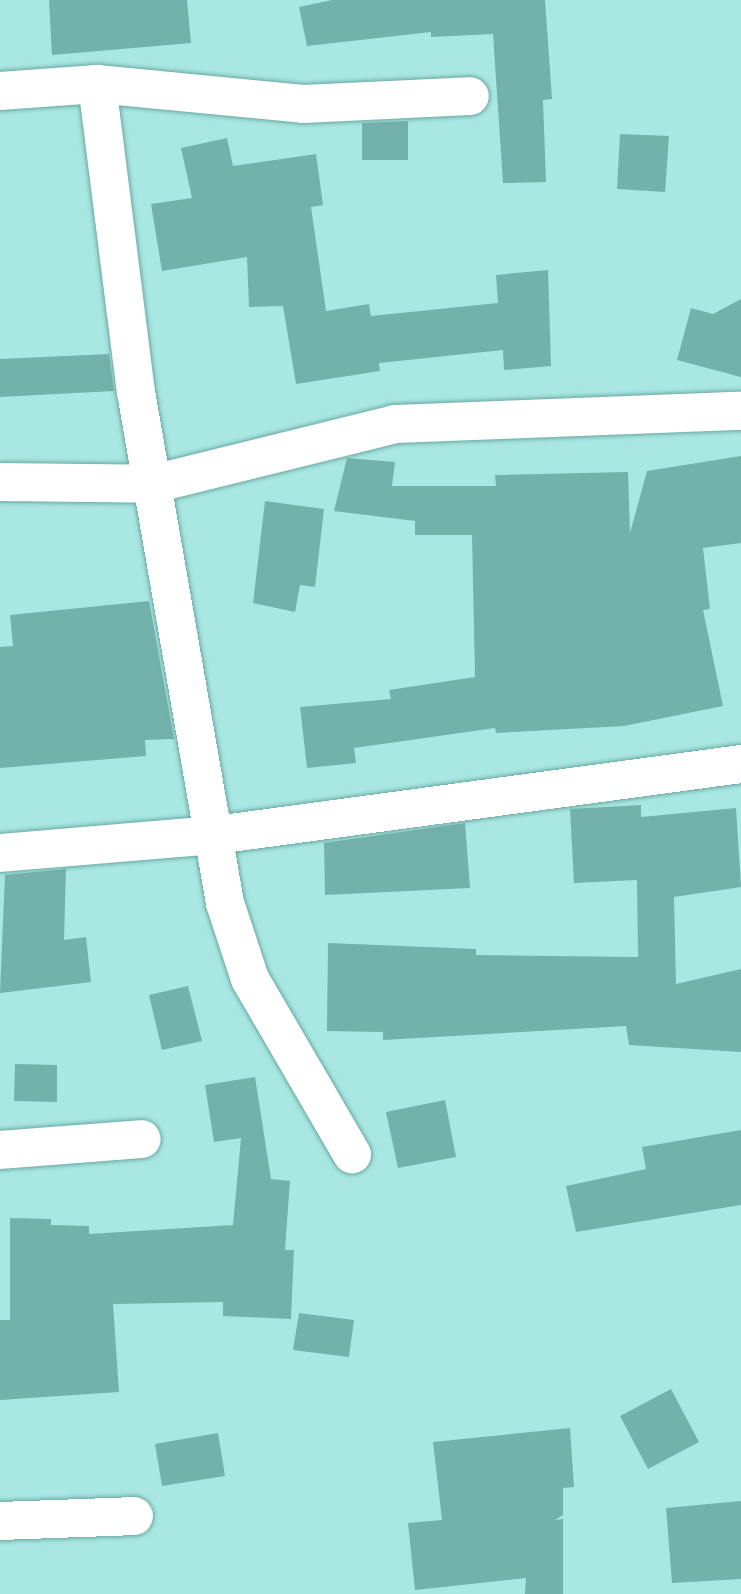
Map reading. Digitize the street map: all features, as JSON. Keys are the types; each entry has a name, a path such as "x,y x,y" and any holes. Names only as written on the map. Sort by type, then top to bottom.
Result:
{"street":[{"path":"97,84 153,484 216,835 225,903 250,979 352,1154"},
{"path":"0,91 97,84 303,104 470,96"},
{"path":"0,482 153,484 395,424 741,411"},
{"path":"0,853 216,835 741,764"},
{"path":"0,1150 142,1139"},
{"path":"0,1521 134,1516"}],"building":[{"path":"49,0 187,0 191,43 52,55"},
{"path":"332,0 545,0 552,99 543,100 546,182 503,183 493,34 431,37 431,32 307,46 299,7"},
{"path":"408,121 408,160 362,160 362,123"},
{"path":"620,134 669,136 665,192 617,189"},
{"path":"227,138 233,166 316,154 323,205 311,207 326,311 369,304 371,316 498,303 496,275 548,270 551,366 504,370 503,350 379,363 380,371 296,384 283,306 249,307 247,257 162,271 151,204 192,198 181,148"},
{"path":"741,299 741,377 677,360 691,308 713,314"},
{"path":"109,354 114,391 0,397 0,359"},
{"path":"741,456 741,543 703,548 710,609 703,610 723,706 624,726 496,733 495,728 354,748 356,763 307,768 300,707 391,699 389,690 475,677 472,535 415,535 415,521 334,511 347,458 395,462 392,486 496,486 495,475 628,472 630,533 647,471"},
{"path":"265,501 324,509 315,587 300,585 295,612 253,603"},
{"path":"149,601 174,739 145,740 146,756 0,768 0,647 13,646 10,615"},
{"path":"641,805 641,817 736,808 741,887 674,897 676,984 741,969 741,1052 629,1045 626,1026 383,1040 383,1032 327,1031 328,943 476,949 476,955 638,957 637,880 574,883 570,809"},
{"path":"465,823 470,888 325,895 324,843"},
{"path":"66,869 64,940 86,937 91,982 0,993 5,875"},
{"path":"188,986 202,1041 162,1050 149,995"},
{"path":"15,1064 57,1065 57,1102 14,1101"},
{"path":"255,1077 271,1179 290,1181 285,1250 294,1250 291,1319 223,1316 223,1302 113,1304 119,1392 0,1400 0,1320 10,1320 10,1218 51,1219 51,1225 89,1226 89,1234 233,1225 241,1138 214,1142 205,1085"},
{"path":"445,1100 456,1157 398,1168 386,1112"},
{"path":"741,1130 741,1205 576,1232 566,1186 646,1169 642,1147"},
{"path":"299,1313 354,1320 349,1357 293,1350"},
{"path":"671,1389 699,1442 648,1469 620,1416"},
{"path":"570,1428 574,1487 563,1488 563,1515 555,1520 563,1519 563,1594 525,1594 526,1578 415,1590 408,1523 442,1520 433,1442"},
{"path":"218,1433 225,1476 162,1486 155,1444"},
{"path":"741,1501 741,1579 672,1583 666,1508"}]}
